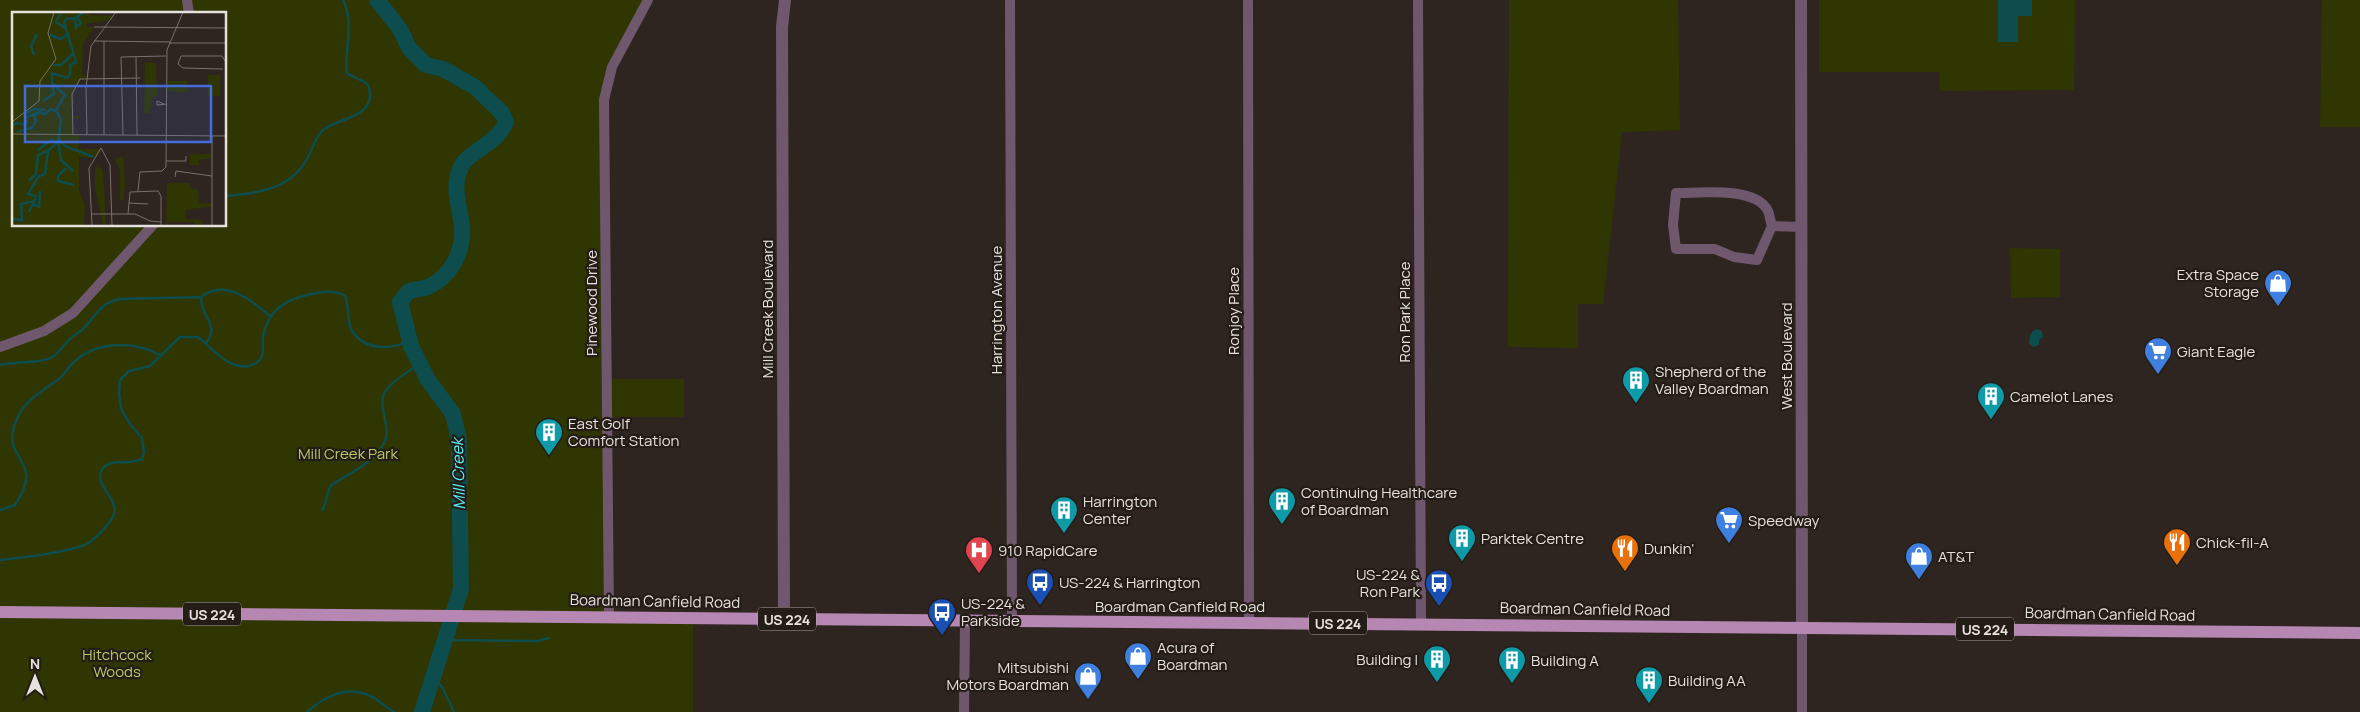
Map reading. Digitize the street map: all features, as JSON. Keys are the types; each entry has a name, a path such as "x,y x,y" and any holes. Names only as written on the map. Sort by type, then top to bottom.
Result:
{"main road":[{"name":"Boardman Canfield Road","path":"0,612 2360,633"}],"street":[{"name":"Pinewood Drive","path":"609,617 604,100 612,67 648,0"},
{"name":"Mill Creek Boulevard","path":"784,0 782,27 784,618"},
{"name":"Harrington Avenue","path":"1010,0 1012,621"},
{"name":"Ronjoy Place","path":"1248,0 1249,622"},
{"name":"Ron Park Place","path":"1418,0 1421,624"},
{"name":"West Boulevard","path":"1801,0 1802,712"},
{"path":"1676,193 1733,193 1756,198 1768,209 1772,226 1757,260 1734,257 1715,249 1676,249 1672,225 1676,193"},
{"path":"0,347 44,331 73,313 153,226"},
{"path":"1772,226 1802,227"},
{"path":"964,712 965,621"}],"green space":[{"name":"Mill Creek Park","path":"0,0 648,0 607,84 607,379 684,379 684,417 607,417 609,616 693,618 693,712 0,712"},
{"path":"1509,0 1678,0 1680,130 1622,132 1603,304 1578,304 1578,348 1508,347"},
{"path":"1819,0 2075,0 2074,90 1940,91 1939,72 1819,72"},
{"path":"2322,0 2360,0 2360,127 2320,127"},
{"path":"2010,248 2060,249 2060,297 2011,298"}],"water":[{"path":"1998,0 2032,0 2032,16 2018,16 2018,42 1998,42"},
{"path":"2037,329 2042,331 2043,337 2039,340 2039,345 2033,347 2029,343 2030,336"}],"waterway":[{"path":"226,196 262,191 284,183 301,168 323,130 359,113 369,103 370,92 367,84 347,73 349,27 343,0"},
{"name":"Mill Creek","path":"377,0 400,29 409,48 426,65 443,69 475,87 502,113 506,122 502,130 490,142 465,161 458,175 456,189 462,236 461,245 454,262 436,283 426,288 409,291 400,302 411,346 428,380 453,414 459,440 461,589 422,712"},
{"path":"0,365 49,359 82,330 103,307 120,299 201,297 210,292 229,291 256,304 271,317"},
{"path":"0,560 47,554 83,546 107,526 113,517 115,509 113,501 100,478 103,468 110,463 137,461 142,459 144,452 142,438 130,424 121,409 120,380 129,371 150,366 180,337 198,337 224,359 238,366 246,366 261,359 265,328 278,308 299,297 317,293 336,292 345,296 350,327 357,338 379,347 395,346 410,340"},
{"path":"201,297 203,310 211,326 210,337 206,343"},
{"path":"0,510 15,505 23,490 26,479 26,470 15,449 13,431 19,414 29,401 63,375 81,356 102,347 126,345 149,350 160,355"},
{"path":"323,510 330,486 374,457 385,440 387,434 382,402 385,392 398,378 420,364"},
{"path":"446,640 538,641 549,638"},
{"path":"433,678 442,687 454,712"},
{"path":"307,712 328,697 351,691 371,696 394,712"}],"place":[{"name":"Extra Space Storage","path":"2278,307"},
{"name":"Giant Eagle","path":"2158,375"},
{"name":"Shepherd of the Valley Boardman","path":"1636,404"},
{"name":"Camelot Lanes","path":"1991,420"},
{"name":"East Golf Comfort Station","path":"549,456"},
{"name":"Continuing Healthcare of Boardman","path":"1282,525"},
{"name":"Harrington Center","path":"1064,534"},
{"name":"Speedway","path":"1729,544"},
{"name":"Parktek Centre","path":"1462,562"},
{"name":"Chick-fil-A","path":"2177,566"},
{"name":"Dunkin'","path":"1625,572"},
{"name":"910 RapidCare","path":"979,574"},
{"name":"AT&T","path":"1919,580"},
{"name":"US-224 & Harrington","path":"1040,606"},
{"name":"US-224 & Ron Park","path":"1439,607"},
{"name":"US-224 & Parkside","path":"942,636"},
{"name":"Acura of Boardman","path":"1138,680"},
{"name":"Building I","path":"1437,683"},
{"name":"Building A","path":"1512,684"},
{"name":"Mitsubishi Motors Boardman","path":"1088,700"},
{"name":"Building AA","path":"1649,704"}],"park label":[{"name":"Hitchcock Woods","path":"117,662"}]}
